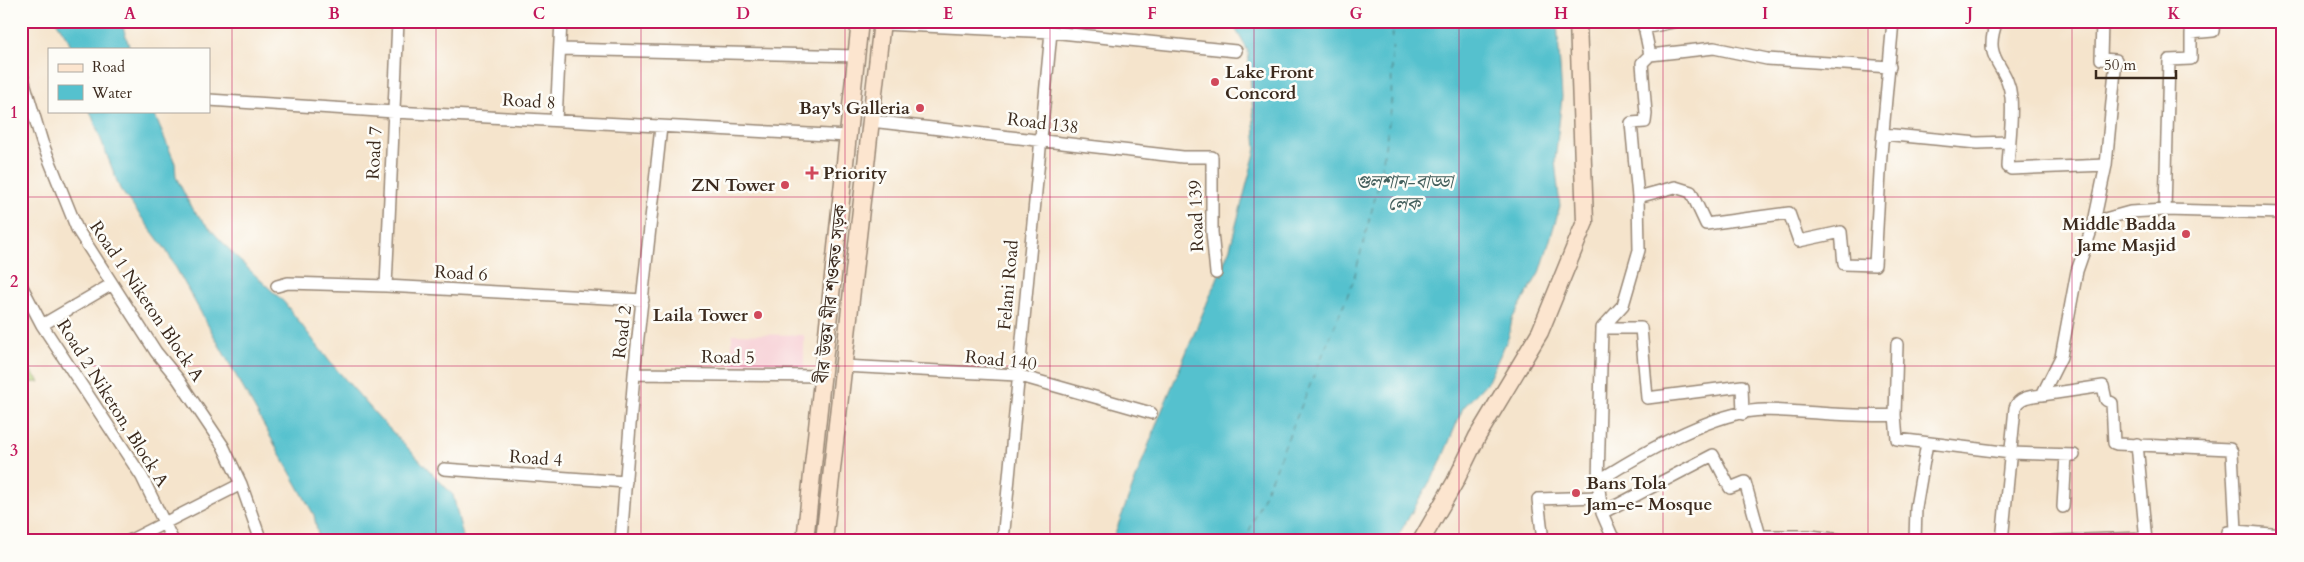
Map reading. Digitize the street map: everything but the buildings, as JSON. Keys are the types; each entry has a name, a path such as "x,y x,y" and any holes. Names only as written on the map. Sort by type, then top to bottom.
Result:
{"main road":[{"name":"বীর উত্তম মীর শওকত সড়ক","path":"805,541 860,21"},
{"path":"1421,541 1455,482 1477,437 1540,332 1585,222 1578,21"},
{"name":"বীর উত্তম মীর শওকত সড়ক","path":"824,541 882,22"},
{"path":"848,136 871,121"}],"street":[{"name":"Road 7","path":"386,286 398,21"},
{"path":"556,120 561,21"},
{"path":"1650,55 1644,24 1678,21"},
{"path":"1638,197 1675,187 1691,192 1706,224 1789,213 1800,241 1841,232 1844,264 1875,265 1883,134 1893,21"},
{"path":"1997,21 1991,37 1992,50 2004,73 2011,96 2008,167 2011,169 2106,165"},
{"path":"2042,395 2061,357 2077,271 2094,222 2106,165 2116,60 2101,59 2102,21"},
{"path":"2165,210 2168,60 2191,59 2191,33 2213,31 2214,21"},
{"path":"882,22 1051,32 1236,51"},
{"name":"Felani Road","path":"1003,541 1051,32"},
{"path":"1617,541 1612,536 1602,513 1598,481 1602,328 1623,305 1639,250 1638,197 1631,123 1645,122 1642,64 1650,55 1714,48 1767,59 1890,67"},
{"path":"560,49 857,56"},
{"name":"Road 1 Niketon Block A","path":"21,72 42,142 77,229 156,352 178,379 223,446 241,484 261,541"},
{"name":"Road 8","path":"210,100 394,112 848,136"},
{"name":"Road 138","path":"871,121 1183,157 1212,157"},
{"name":"Road 2","path":"621,541 634,374 662,127"},
{"path":"1883,134 1978,143 2009,142"},
{"name":"Road 139","path":"1212,157 1212,232 1216,273"},
{"path":"2094,222 2130,212 2165,210 2283,213"},
{"name":"Road 6","path":"277,286 288,283 386,286 643,300"},
{"path":"42,325 112,284"},
{"name":"Road 2 Niketon, Block A","path":"21,285 42,325 142,477 173,541"},
{"path":"1602,328 1641,328 1647,398 1742,386 1743,414"},
{"path":"1897,344 1895,415 1897,439 2011,453 2070,455 2063,506"},
{"name":"Road 140","path":"843,366 1018,375 1151,413"},
{"name":"Road 5","path":"634,374 821,376"},
{"path":"2002,541 2016,403 2034,396 2103,386 2106,400 2112,403 2114,443 2230,449 2232,452 2236,531"},
{"path":"1598,481 1705,425 1743,414 1764,410 1861,417 1895,415"},
{"path":"1915,541 1916,507 1926,443"},
{"path":"2055,541 2146,539 2137,444"},
{"path":"1602,513 1713,455 1730,488 1745,482 1762,538 1811,536 1849,541"},
{"name":"Road 4","path":"444,469 626,482"},
{"path":"129,541 241,484"},
{"path":"1543,541 1538,499 1600,497"},
{"path":"2226,541 2228,532 2236,531 2283,535"}],"shaded area":[{"path":"732,334 804,335 804,371 732,370"}],"green space":[{"path":"21,360 40,382 21,383"}],"water":[{"path":"56,21 121,21 130,48 71,48 69,41"},
{"name":"গুলশান-বাড্ডা লেক","path":"1231,21 1557,21 1562,97 1555,161 1560,206 1541,270 1512,319 1509,336 1488,381 1463,408 1439,466 1395,541 1112,541 1160,415 1230,248 1256,149 1248,51"},
{"path":"90,112 153,112 175,163 176,177 192,209 238,259 284,302 330,362 382,421 453,495 464,541 319,541 314,515 166,250 120,189"}],"ferry route":[{"path":"1245,541 1353,282 1380,179 1391,109 1393,21"}],"place":[{"name":"Lake Front Concord","path":"1215,82"},
{"name":"Bay's Galleria","path":"920,108"},
{"name":"Priority","path":"812,173"},
{"name":"ZN Tower","path":"785,185"},
{"name":"Middle Badda Jame Masjid","path":"2186,234"},
{"name":"Laila Tower","path":"758,315"},
{"name":"Bans Tola Jam-e- Mosque","path":"1576,493"}]}
